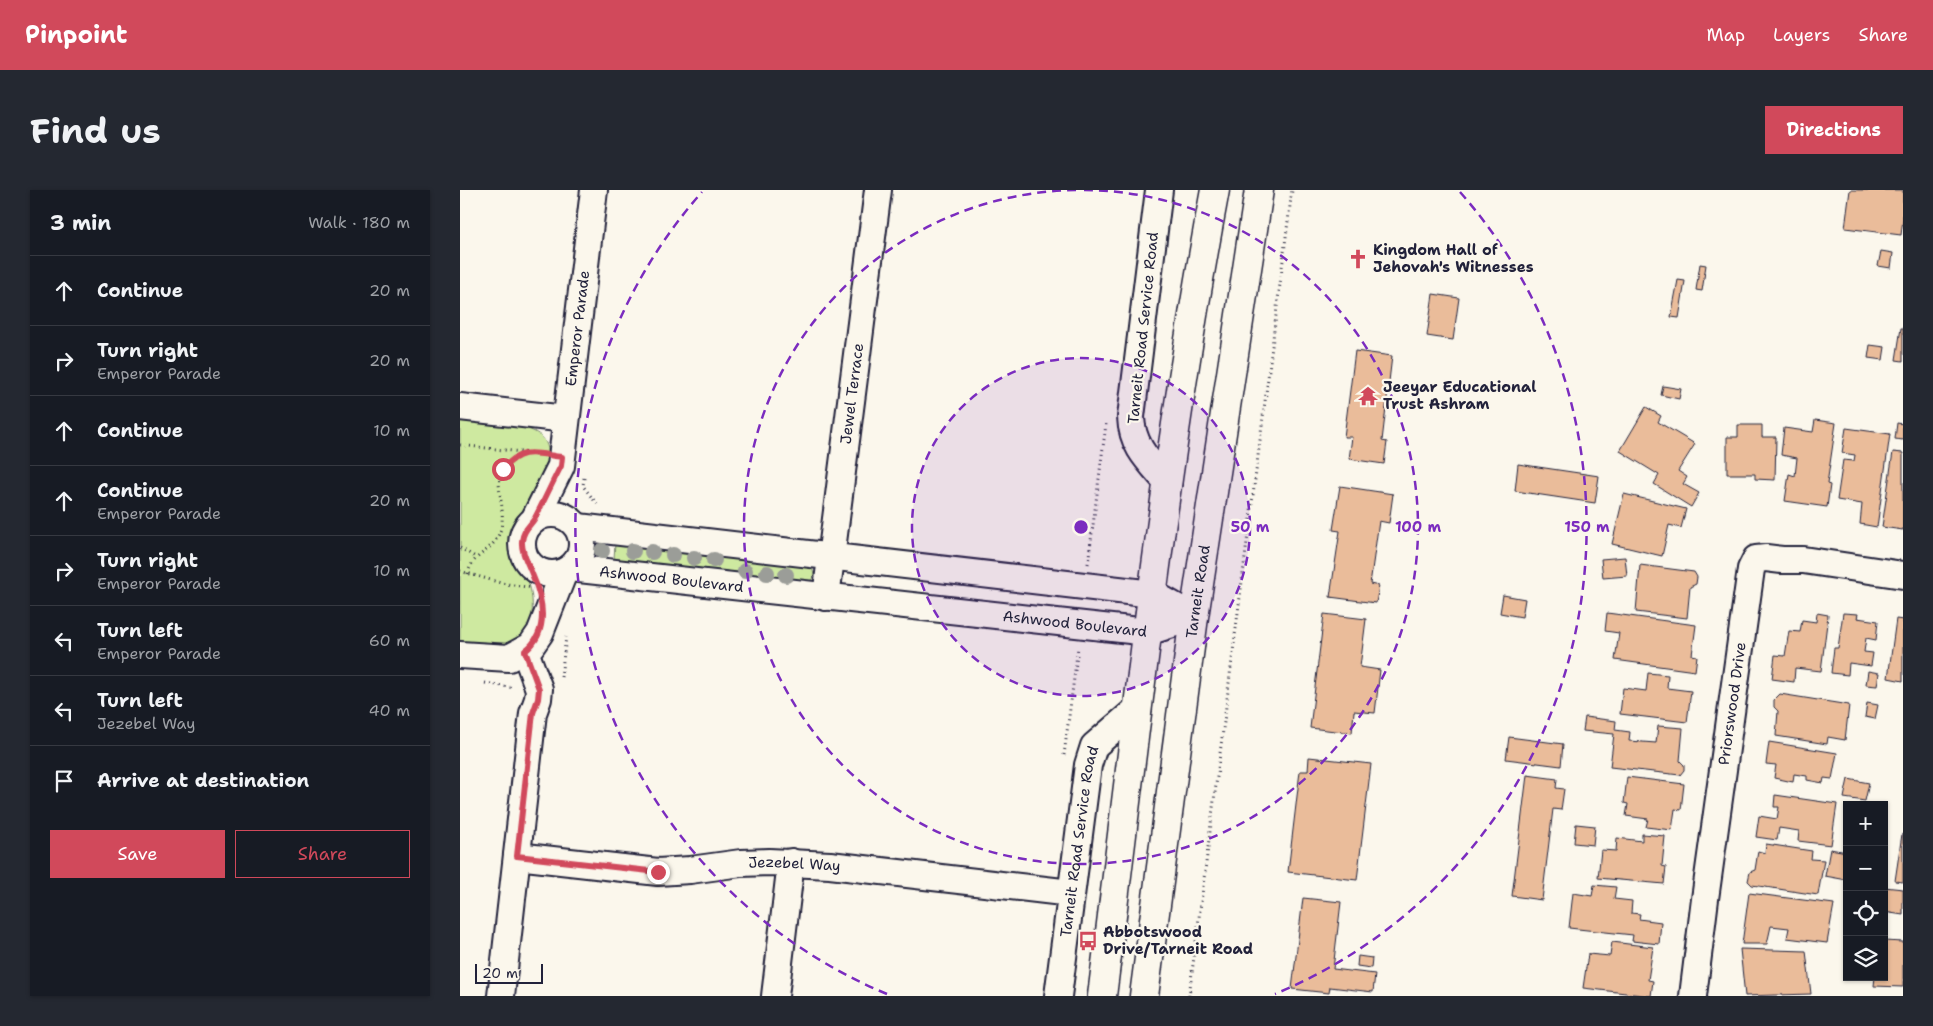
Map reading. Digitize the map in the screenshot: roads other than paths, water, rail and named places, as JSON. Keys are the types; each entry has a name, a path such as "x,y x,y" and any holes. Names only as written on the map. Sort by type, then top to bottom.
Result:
{"main road":[{"path":"1102,996 1168,484 1191,328 1215,190"},
{"name":"Tarneit Road","path":"1144,996 1194,617 1259,190"}],"street":[{"name":"Emperor Parade","path":"577,526 569,466 566,419 594,190"},
{"name":"Jewel Terrace","path":"826,596 878,190"},
{"name":"Tarneit Road Service Road","path":"1160,190 1131,429 1140,451 1168,484"},
{"path":"460,407 566,419"},
{"name":"Emperor Parade","path":"534,520 569,466"},
{"path":"543,624 538,588 526,560 522,543 524,534 534,520 542,516 560,514 577,526 1153,594 1194,617"},
{"path":"460,655 517,654 536,640 567,570 576,562 581,554 583,545 577,526"},
{"name":"Priorswood Drive","path":"1693,996 1704,899 1750,569 1756,560 1766,558 1803,560 1903,575"},
{"path":"526,560 532,566 547,574 567,570"},
{"name":"Ashwood Boulevard","path":"567,570 826,596 1148,632 1194,617"},
{"path":"501,996 533,713 517,654"},
{"name":"Tarneit Road Service Road","path":"1058,996 1091,752 1094,746 1138,708"},
{"name":"Jezebel Way","path":"517,856 658,872 741,863 791,862 1071,893"},
{"path":"775,996 791,862"}],"place":[{"name":"Kingdom Hall of Jehovah's Witnesses","path":"1358,259"},
{"name":"Jeeyar Educational Trust Ashram","path":"1368,396"},
{"name":"Abbotswood Drive/Tarneit Road","path":"1088,941"}]}
